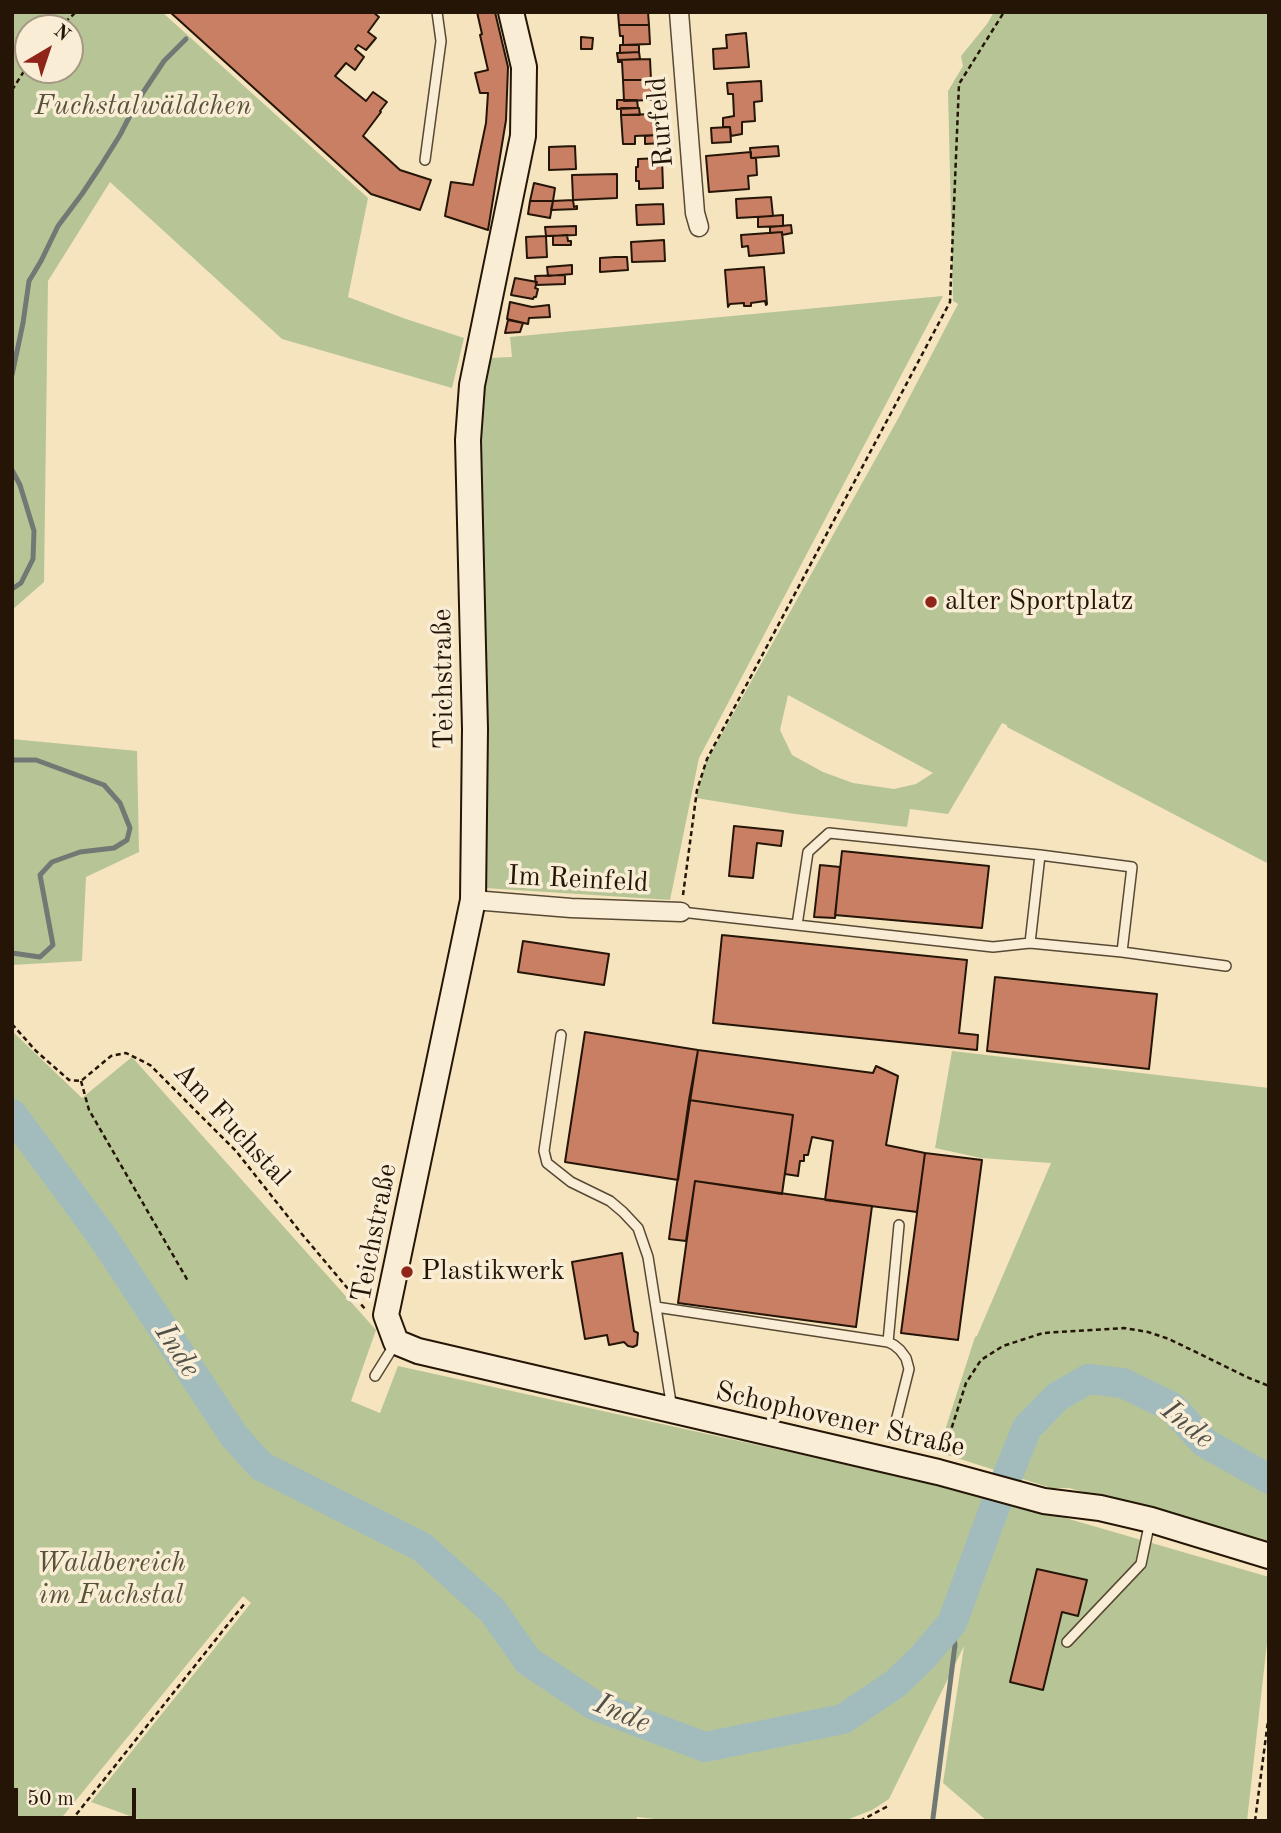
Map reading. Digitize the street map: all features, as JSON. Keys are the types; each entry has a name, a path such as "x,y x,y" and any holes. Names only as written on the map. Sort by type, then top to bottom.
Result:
{"main road":[{"name":"Teichstraße","path":"396,1342 386,1315 473,900 475,729 468,440 472,385 523,136 524,66 510,12"},
{"name":"Schophovener Straße","path":"396,1342 418,1351 944,1474 1044,1501 1100,1508 1151,1520 1269,1556"}],"street":[{"name":"Rurfeld","path":"678,12 695,213 699,227"},
{"name":"Im Reinfeld","path":"473,900 571,908 681,912"}],"lane":[{"path":"425,160 441,41 436,12"},
{"path":"797,925 808,852 829,833 1132,867 1122,952"},
{"path":"1030,943 1040,856"},
{"path":"681,912 993,947 1030,943 1226,966"},
{"path":"561,1035 544,1151 547,1163 571,1182 610,1201 638,1228 648,1257 672,1411"},
{"path":"888,1342 898,1225"},
{"path":"656,1307 888,1342 900,1350 909,1369 892,1437"},
{"path":"375,1376 396,1342"},
{"path":"1067,1642 1141,1564 1151,1520"}],"path":[{"path":"681,912 697,790 707,759 950,302 959,83 1004,12"},
{"path":"12,1024 36,1051 69,1080 81,1081 89,1110 187,1281"},
{"name":"Am Fuchstal","path":"81,1081 111,1056 118,1054 126,1053 150,1065 236,1151 308,1243 371,1316"},
{"path":"944,1474 966,1383 981,1360 1003,1346 1043,1333 1124,1328 1148,1332 1169,1339 1269,1386"},
{"path":"71,1821 244,1603"},
{"path":"1255,1821 1269,1713"},
{"path":"860,1821 890,1805"}],"green space":[{"name":"Fuchstalwäldchen","path":"12,12 162,12 368,198 348,297 464,338 452,388 282,339 110,182 48,281 44,582 12,610"},
{"path":"994,12 1269,12 1269,864 1002,723 948,814 910,809 907,827 795,814 696,798 705,764 899,417 958,304 953,301 948,91 963,66 961,56","holes":["788,695 933,773 916,784 894,789 853,783 823,772 792,755 780,730"]},
{"path":"943,296 699,758 670,900 485,888 479,423 488,358 512,357 510,337"},
{"path":"12,739 137,751 139,852 86,877 82,961 12,965"},
{"name":"Waldbereich im Fuchstal","path":"12,1031 82,1098 132,1057 376,1330 351,1401 380,1413 398,1366 944,1486 1031,1508 1269,1577 1269,1625 1247,1821 987,1821 943,1783 964,1646 889,1799 872,1810 844,1821 672,1821 637,1817 636,1821 144,1821 91,1802 251,1603 243,1596 59,1821 12,1821"},
{"path":"952,1051 1269,1088 1269,1544 1069,1488 1051,1488 938,1452 975,1337 1051,1163 981,1158 935,1148"}],"building":[{"path":"170,12 373,12 379,17 368,32 376,38 366,50 358,45 355,49 364,57 355,70 346,63 335,76 366,101 373,92 387,102 363,136 400,170 431,180 420,210 371,194"},
{"path":"477,12 495,12 508,67 506,120 488,230 445,216 451,182 473,185 486,123 488,93 480,93 475,73 488,70"},
{"path":"648,12 649,25 619,25 618,13"},
{"path":"619,25 649,25 650,44 623,45"},
{"path":"746,33 749,67 714,69 713,49 727,48 726,35"},
{"path":"581,37 593,38 592,49 581,49"},
{"path":"620,45 639,45 639,52 620,53"},
{"path":"639,52 640,59 618,60 617,53"},
{"path":"650,59 651,80 623,80 622,62 618,60"},
{"path":"623,80 651,80 651,100 624,101"},
{"path":"761,81 762,101 754,102 755,121 742,122 742,134 731,136 730,127 723,127 723,118 734,116 733,94 728,94 727,83"},
{"path":"617,100 637,100 638,108 617,109"},
{"path":"621,108 639,108 640,115 621,115"},
{"path":"656,114 657,135 635,136 635,144 623,144 621,115"},
{"path":"730,127 731,142 712,143 711,128"},
{"path":"662,135 663,143 645,144 645,136"},
{"path":"575,146 576,169 549,170 549,147"},
{"path":"778,146 779,156 751,158 750,148"},
{"path":"751,152 751,158 756,158 757,175 748,176 749,189 709,192 706,156"},
{"path":"662,158 663,188 639,189 639,181 636,181 638,159"},
{"path":"617,174 617,198 573,200 572,175"},
{"path":"534,183 555,188 553,201 530,201"},
{"path":"771,197 773,216 737,218 736,199"},
{"path":"573,200 577,209 551,210 553,201"},
{"path":"530,201 553,201 550,218 528,214"},
{"path":"663,204 664,224 637,225 636,205"},
{"path":"783,215 783,226 758,227 758,217"},
{"path":"791,225 792,233 770,233 770,227"},
{"path":"576,226 576,235 546,236 545,227"},
{"path":"782,232 784,253 749,256 748,246 742,247 741,235"},
{"path":"567,235 571,245 553,245 553,236"},
{"path":"546,236 547,257 527,258 526,237"},
{"path":"664,240 665,261 632,262 631,242"},
{"path":"627,257 628,270 600,272 600,258"},
{"path":"572,265 572,274 548,276 547,267"},
{"path":"764,267 767,304 765,301 751,303 751,306 744,306 744,303 730,304 728,307 725,270"},
{"path":"565,275 565,284 536,285 535,276"},
{"path":"515,278 537,282 536,297 533,299 511,295"},
{"path":"510,302 532,307 549,305 550,317 529,318 528,324 507,319"},
{"path":"508,320 523,323 520,332 505,333"},
{"path":"734,826 783,831 781,846 757,843 753,878 729,876"},
{"path":"842,851 989,866 982,928 835,915"},
{"path":"820,865 840,867 835,918 814,917"},
{"path":"722,935 967,960 959,1033 978,1035 977,1050 713,1023"},
{"path":"523,941 609,954 604,985 518,972"},
{"path":"995,977 1157,994 1149,1069 987,1051"},
{"path":"585,1032 698,1050 678,1180 565,1162"},
{"path":"698,1050 873,1073 876,1066 898,1076 886,1145 925,1153 917,1212 825,1200 833,1141 812,1137 808,1155 804,1155 804,1161 800,1161 798,1176 785,1174 793,1115 689,1100"},
{"path":"689,1100 793,1115 782,1194 695,1181 686,1241 669,1239"},
{"path":"925,1153 982,1160 958,1340 901,1333"},
{"path":"695,1181 872,1206 856,1327 678,1303"},
{"path":"622,1253 634,1331 638,1333 637,1345 633,1347 624,1342 609,1345 607,1335 585,1339 572,1262"},
{"path":"1037,1569 1087,1580 1078,1616 1062,1612 1043,1690 1010,1682"}],"waterway":[{"path":"12,375 29,281 58,226 100,167 138,100 164,61 186,39"},
{"path":"12,470 20,485 34,531 33,559 21,583 12,589"},
{"path":"12,760 36,760 104,785 120,803 130,828 127,840 114,848 80,852 52,862 40,875 53,945 40,957 12,953"},
{"name":"Inde","path":"12,1114 104,1239 234,1436 261,1466 422,1547 493,1611 528,1661 594,1705 705,1747 843,1719 895,1684 952,1623 1027,1428 1057,1397 1088,1379 1123,1383 1172,1407 1205,1443 1269,1479"},
{"path":"933,1818 955,1645 952,1623"}],"place":[{"name":"alter Sportplatz","path":"931,602"},
{"name":"Plastikwerk","path":"407,1272"}]}
